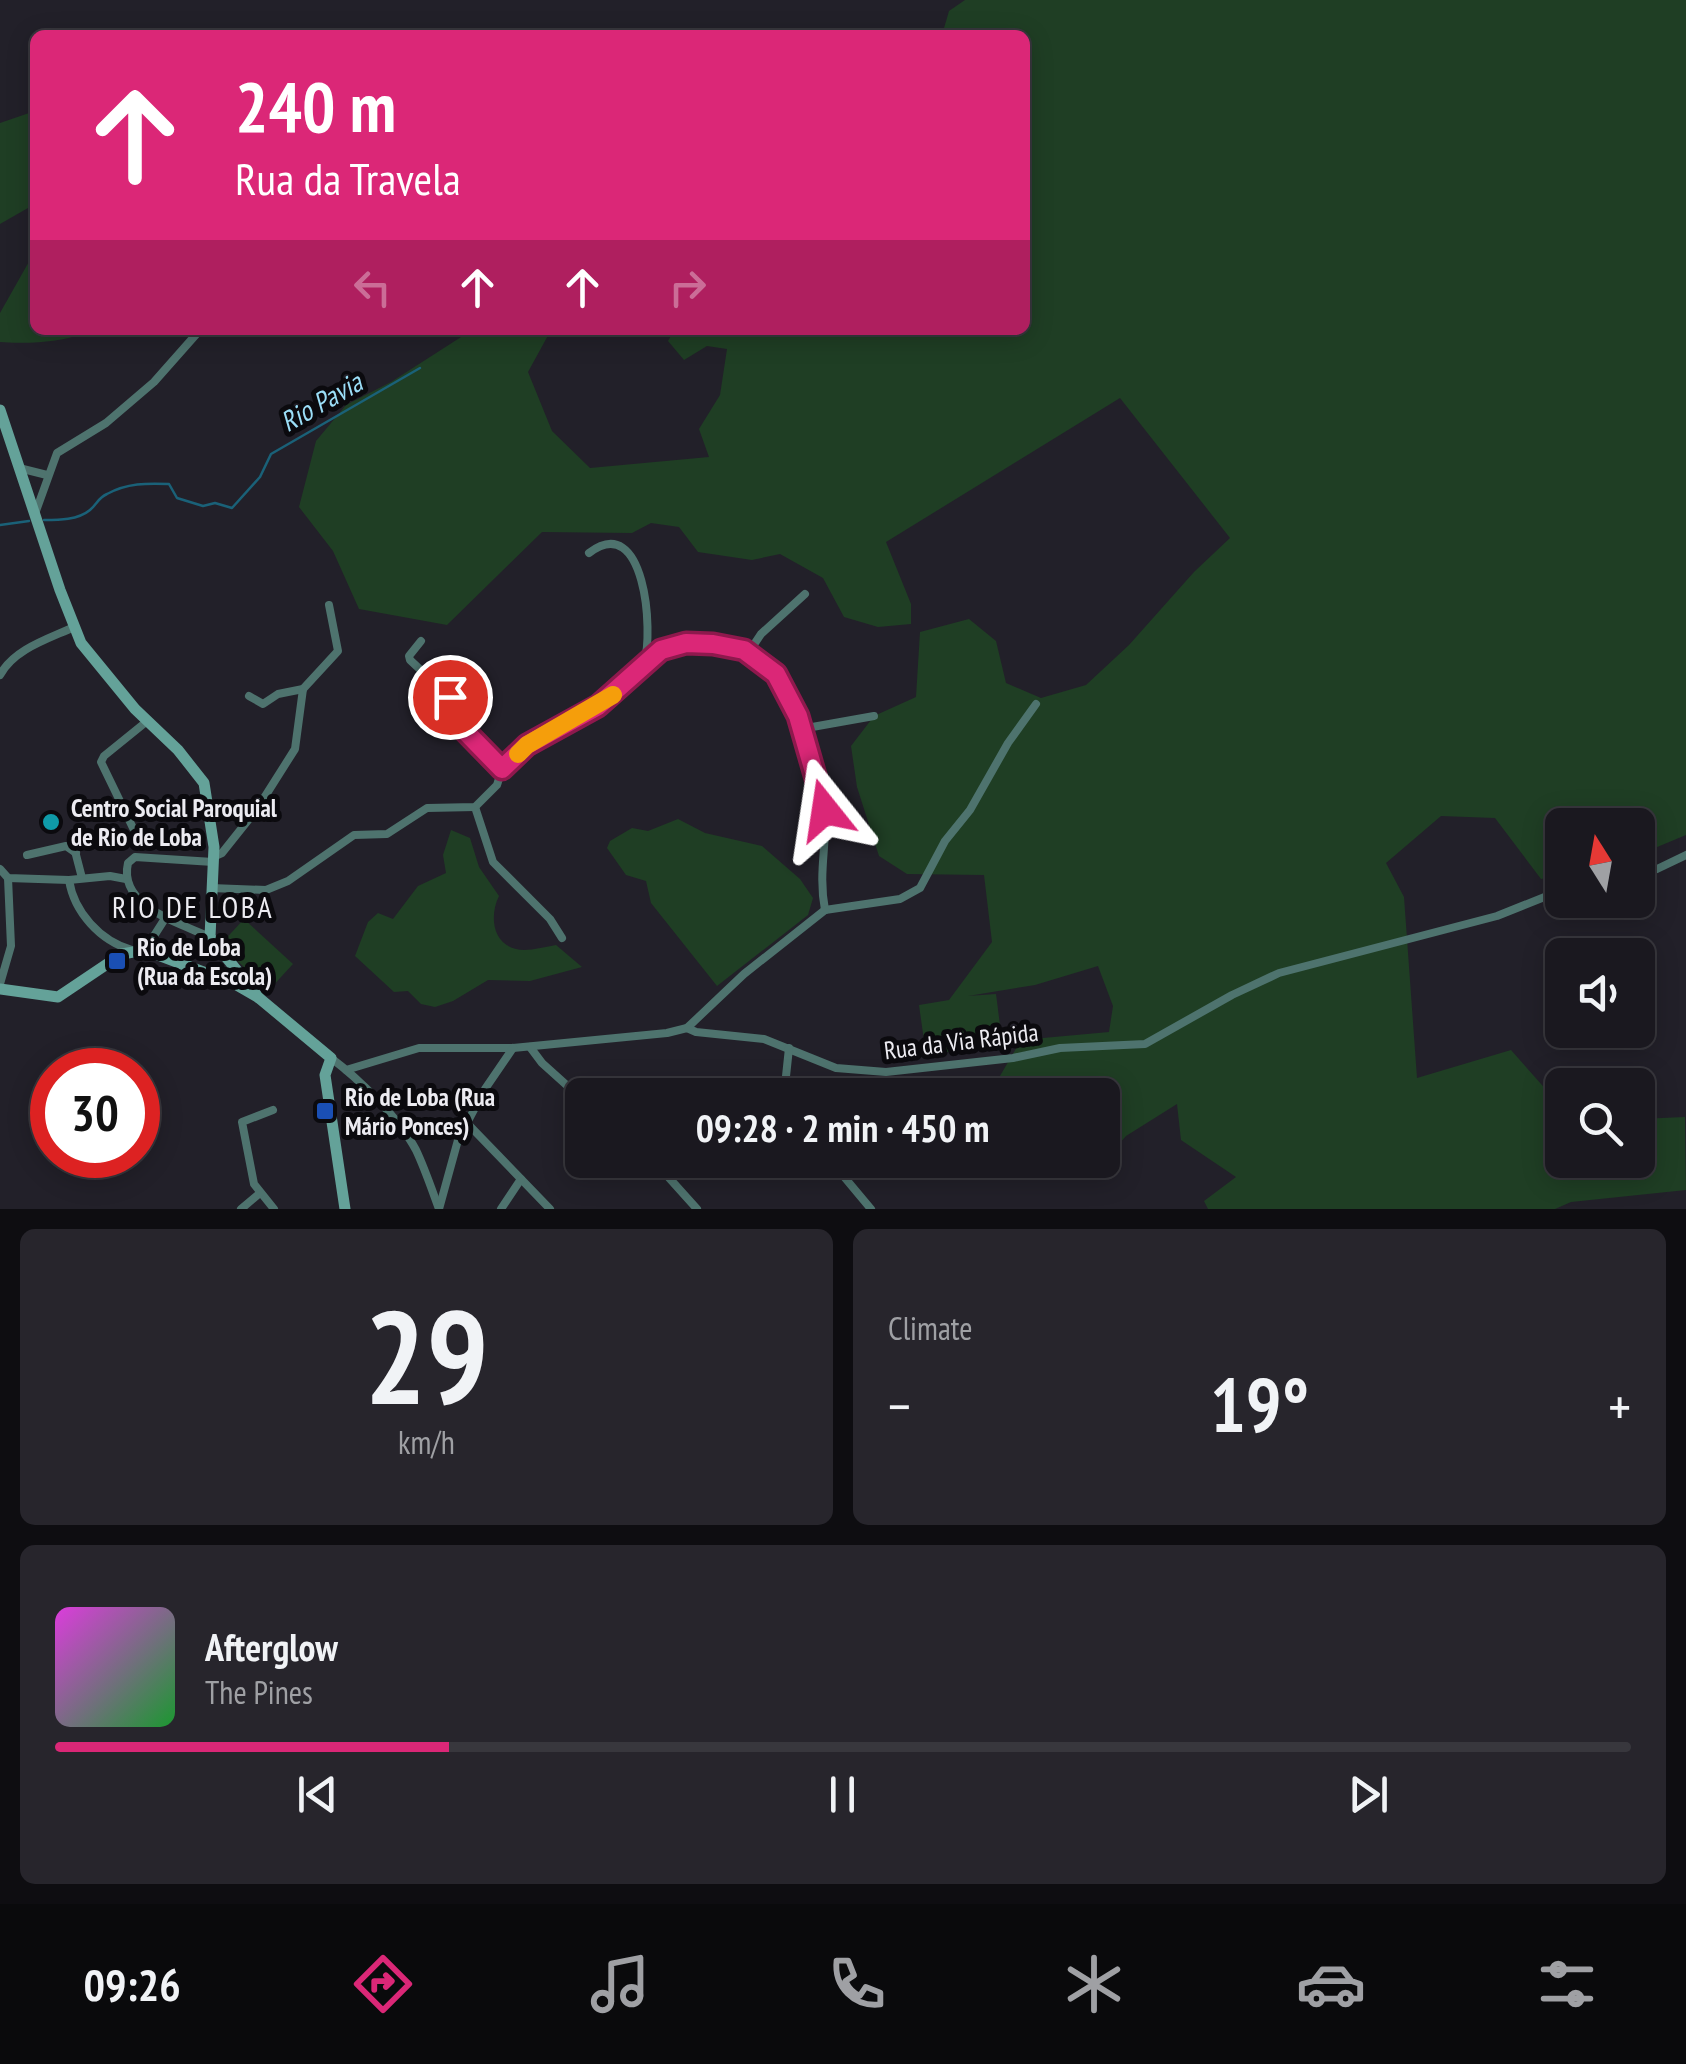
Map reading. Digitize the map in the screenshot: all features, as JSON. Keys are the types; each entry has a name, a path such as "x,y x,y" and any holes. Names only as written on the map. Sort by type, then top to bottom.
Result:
{"street":[{"path":"35,515 58,454 106,423 154,382 196,335"},
{"path":"0,410 74,627 94,661 146,722 178,750 204,784 210,804 213,859 210,937"},
{"path":"19,468 47,475"},
{"path":"589,553 601,546 618,544 633,559 643,586 648,626 648,648 642,667"},
{"path":"748,652 806,594"},
{"path":"329,604 338,651 304,689 295,748 257,808 213,859 136,857 128,863 126,879 142,906 210,937 238,980 346,1070 404,1131 439,1209"},
{"path":"0,675 19,653 74,627"},
{"path":"421,640 410,660 456,703 464,730 502,769"},
{"path":"212,888 266,890 288,880 354,835 387,834 427,808 475,807 497,785 502,769 527,745 598,706 661,650 686,643 748,652 776,674 792,701 825,810 820,870 825,910"},
{"path":"249,696 263,704 278,694 304,689"},
{"path":"687,1028 744,974 825,910 900,899 920,888 945,841 970,810 1008,743 1036,704"},
{"path":"802,729 874,716"},
{"path":"133,828 101,762 146,722"},
{"path":"475,807 493,862 550,920 562,938"},
{"path":"82,836 76,853 82,878"},
{"path":"27,854 66,846 76,853"},
{"path":"1655,869 1686,855"},
{"path":"0,869 8,878 11,946 0,986 58,997 115,958 140,950 166,918"},
{"path":"8,878 126,879"},
{"path":"69,880 78,910 110,942 238,980"},
{"name":"Rua da Via Rápida","path":"346,1070 419,1048 530,1047 687,1028 764,1039 836,1068 886,1072 1013,1058 1060,1048 1145,1044 1278,974 1497,916 1545,897"},
{"path":"530,1047 565,1084"},
{"path":"439,1209 466,1122 513,1048"},
{"path":"786,1078 790,1048"},
{"path":"331,1058 325,1074 345,1209"},
{"path":"274,1110 242,1122 254,1184 274,1209"},
{"path":"466,1122 550,1209"},
{"path":"669,1178 697,1209"},
{"path":"845,1178 870,1209"},
{"path":"502,1209 522,1180"},
{"path":"240,1209 260,1192"}],"green space":[{"path":"965,0 1686,0 1686,835 1655,848 1655,808 1545,808 1545,878 1541,879 1495,818 1441,816 1386,863 1404,897 1417,1078 1511,1050 1545,1088 1545,1178 1655,1178 1655,1118 1685,1117 1686,1190 1571,1202 1555,1209 1208,1209 1204,1201 1236,1177 1181,1140 1177,1104 1120,1143 1120,1078 999,1078 1021,1040 1109,1032 1113,1006 1098,966 1035,985 968,996 996,994 1000,1025 992,1026 994,1046 926,1055 919,1005 949,1000 992,942 984,875 907,874 879,856 857,787 851,746 874,716 916,697 920,632 969,619 996,641 1006,683 1041,698 1086,685 1230,538 1120,398 886,542 911,604 911,624 878,627 844,617 823,578 780,554 752,560 698,552 679,527 651,523 632,533 542,532 447,625 359,609 333,551 299,507 316,441 346,405 391,382 464,335 548,335 528,372 552,431 590,468 709,457 699,429 720,395 727,349 707,346 684,360 668,341 671,335 1030,335 1030,30 943,30 949,11"},
{"path":"30,113 30,207 0,224 0,123"},
{"path":"30,260 30,335 76,335 33,343 0,342 0,313"},
{"path":"678,819 705,833 762,846 800,879 813,898 808,915 717,986 651,903 646,881 626,875 607,848 610,841 632,828 648,831"},
{"path":"451,830 470,838 479,867 499,896 494,919 502,941 520,950 556,945 582,967 530,981 488,980 435,1007 421,1004 408,991 394,992 355,956 368,922 378,913 393,919 418,886 446,873 443,855"},
{"path":"244,919 293,964 269,990 220,945"}],"waterway":[{"name":"Rio Pavia","path":"44,520 80,516 107,494 145,484 169,484 177,498 203,506 215,503 232,508 260,477 271,454 420,368"},
{"name":"Rio Pavia","path":"0,525 29,521"}],"slow traffic":[{"path":"518,754 613,695"}],"place":[{"name":"Centro Social Paroquial de Rio de Loba","path":"51,822"},
{"name":"Rio de Loba (Rua da Escola)","path":"117,961"},
{"name":"Rio de Loba (Rua Mário Ponces)","path":"325,1111"}],"district":[{"name":"RIO DE LOBA","path":"193,908"}],"route":[{"path":"450,697 456,703 464,730 502,769 527,745 617,692 661,650 699,643 744,650 765,662 786,688 825,810"}]}
